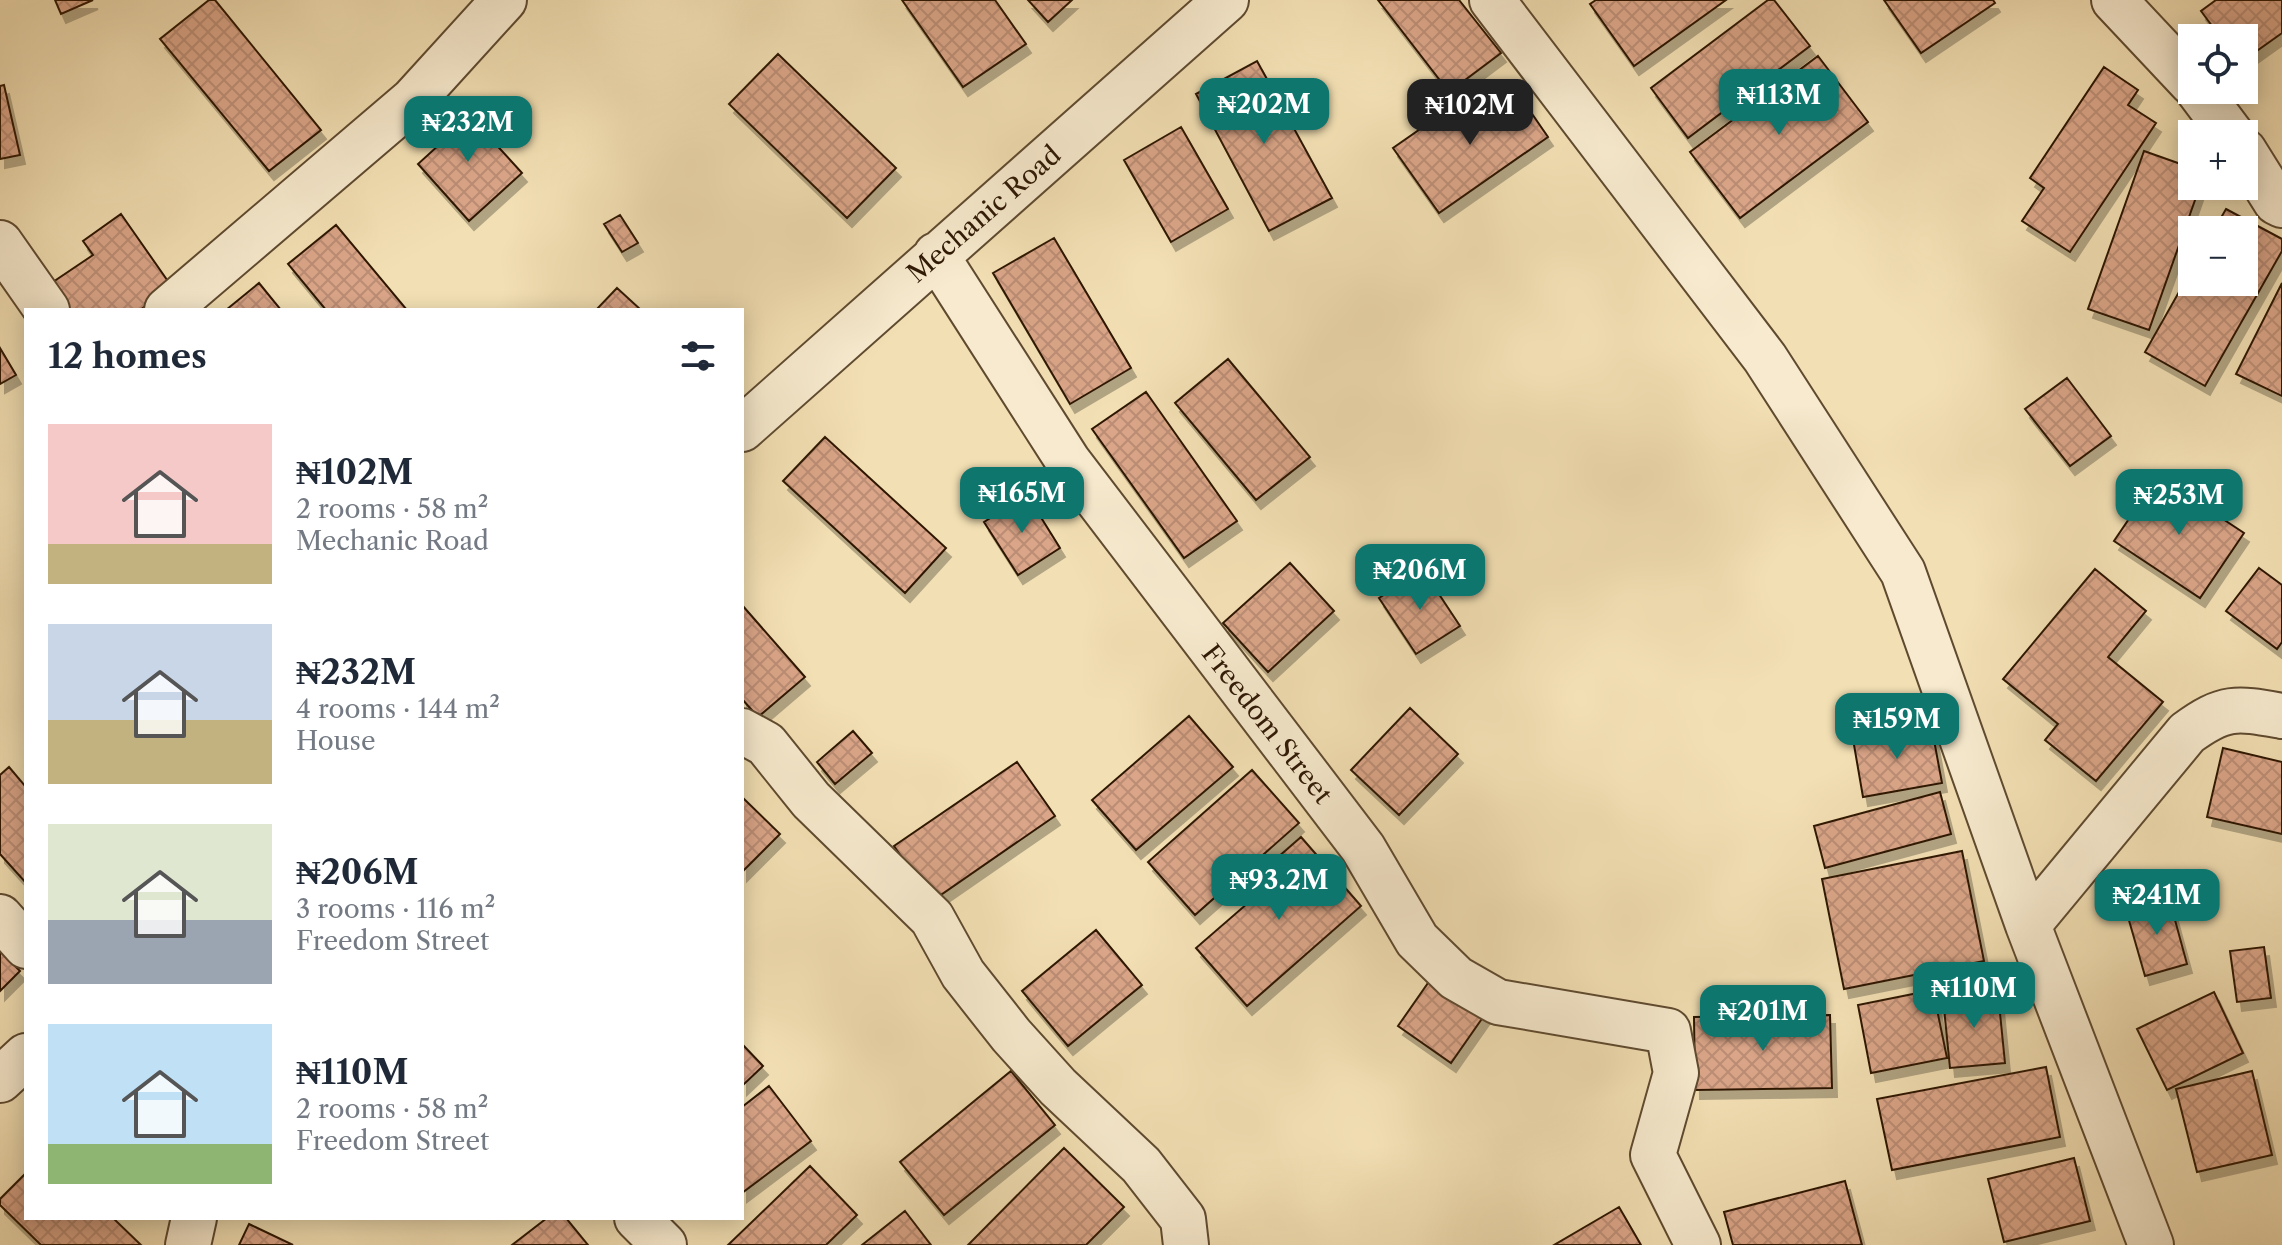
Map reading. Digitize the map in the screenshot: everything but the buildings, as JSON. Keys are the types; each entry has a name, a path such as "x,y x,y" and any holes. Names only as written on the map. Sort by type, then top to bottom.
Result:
{"street":[{"path":"169,308 413,100 504,0"},
{"name":"Mechanic Road","path":"744,427 1226,0"},
{"path":"1492,0 1765,358 1903,572 2028,925 2151,1245"},
{"path":"2114,0 2178,68"},
{"path":"2258,173 2276,202 2282,205"},
{"path":"0,243 46,308"},
{"name":"Freedom Street","path":"936,255 1068,461 1363,848 1417,940 1456,978 1498,1002 1668,1031 1676,1073 1653,1155 1698,1245"},
{"path":"2028,925 2187,733 2213,714 2244,709 2282,716"},
{"path":"744,732 766,744 811,800 932,918 963,974 1011,1035 1058,1087 1141,1165 1175,1208 1183,1219 1186,1245"},
{"path":"0,917 24,944"},
{"path":"0,1080 24,1058"},
{"path":"188,1245 194,1220"},
{"path":"639,1220 664,1245"}]}
